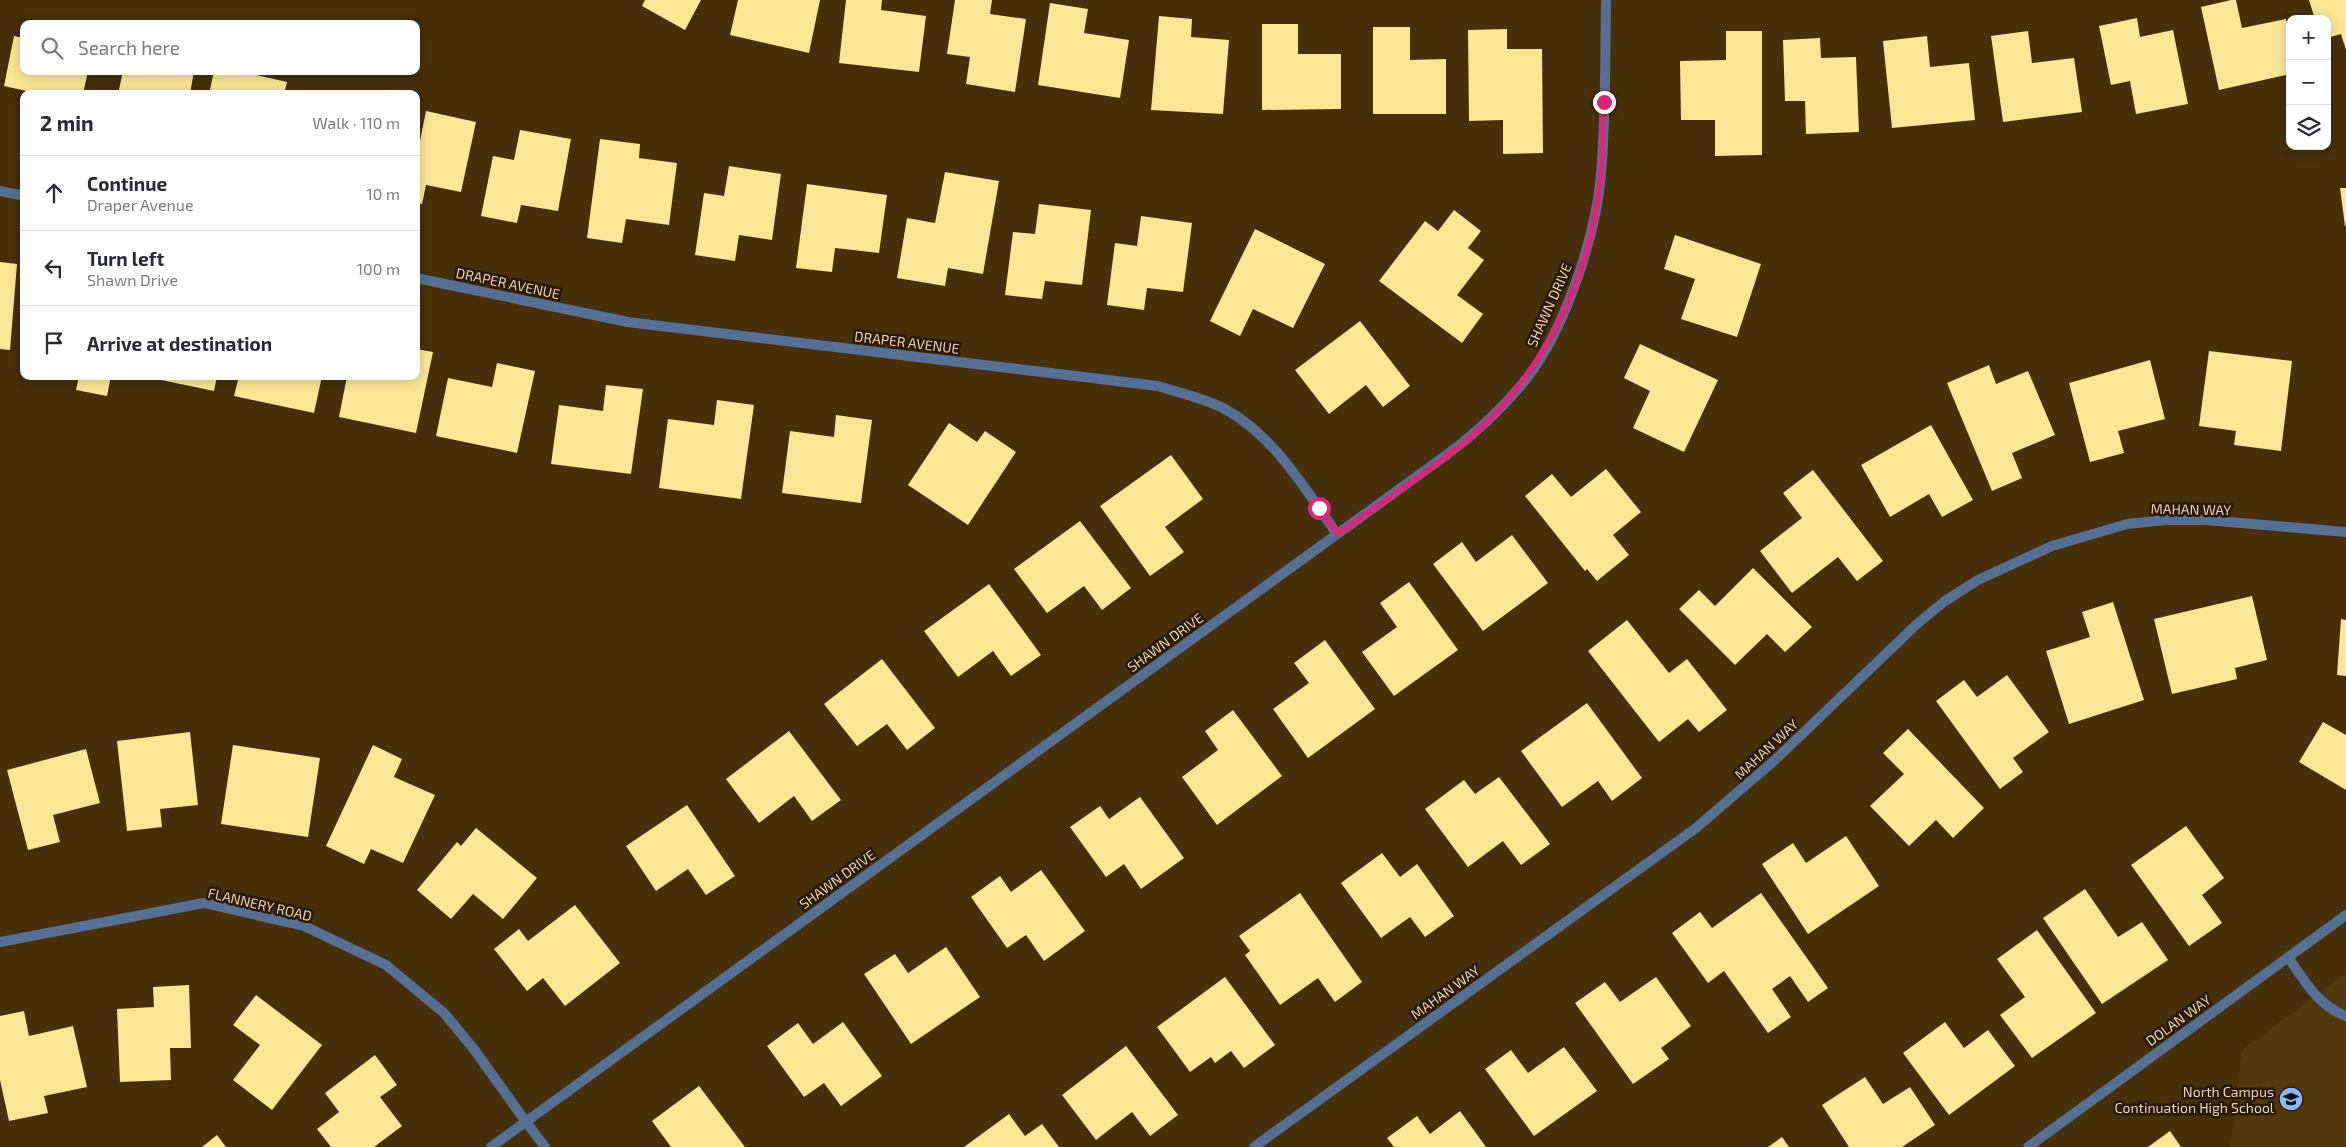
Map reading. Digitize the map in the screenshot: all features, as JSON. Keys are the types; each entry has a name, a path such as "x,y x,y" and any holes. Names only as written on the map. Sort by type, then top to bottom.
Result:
{"street":[{"name":"SHAWN DRIVE","path":"491,1147 1478,431 1527,377 1555,330 1584,261 1596,212 1601,174 1606,0"},
{"path":"0,191 20,195"},
{"name":"DRAPER AVENUE","path":"420,279 628,322 1158,386 1206,400 1240,418 1255,430 1283,459 1338,534"},
{"name":"MAHAN WAY","path":"1254,1147 1696,828 1775,760 1916,624 1945,601 1978,580 2052,546 2127,524 2166,520 2206,520 2346,532"},
{"name":"FLANNERY ROAD","path":"0,942 204,903 304,926 386,965 444,1013 473,1048 545,1147"},
{"name":"DOLAN WAY","path":"2028,1147 2346,915"},
{"path":"2288,957 2320,1001 2327,1007 2346,1016"}],"shaded area":[{"name":"North Campus Continuation High School","path":"2346,973 2346,1147 2230,1147 2242,1050"}],"building":[{"path":"645,0 701,0 685,30 642,6"},
{"path":"738,0 820,0 809,53 730,35"},
{"path":"846,0 882,0 881,10 926,16 919,72 839,63"},
{"path":"955,0 992,0 990,14 1026,19 1015,92 966,84 970,57 947,54"},
{"path":"2236,0 2242,28 2286,19 2286,75 2219,90 2201,7"},
{"path":"2309,0 2346,0 2346,50 2341,34 2331,37 2331,15 2314,15"},
{"path":"1050,3 1088,9 1084,33 1129,40 1120,98 1038,85"},
{"path":"1159,16 1192,19 1191,37 1229,40 1223,114 1151,110"},
{"path":"2137,18 2140,37 2173,30 2188,104 2136,114 2130,81 2111,85 2099,26"},
{"path":"1262,24 1298,24 1298,54 1341,54 1341,109 1262,110"},
{"path":"1373,27 1410,27 1410,60 1446,59 1446,114 1373,114"},
{"path":"1507,29 1507,49 1542,49 1543,153 1503,154 1503,120 1469,121 1468,30"},
{"path":"1726,31 1762,31 1762,155 1715,156 1715,120 1681,120 1680,61 1726,60"},
{"path":"2028,31 2032,63 2074,58 2082,112 2003,122 1991,36"},
{"path":"14,36 20,37 20,75 87,75 84,90 22,90 4,86"},
{"path":"1927,36 1930,67 1969,63 1975,120 1892,128 1883,41"},
{"path":"1820,38 1821,58 1856,57 1859,132 1806,134 1805,101 1785,101 1783,40"},
{"path":"122,75 193,75 191,90 119,90"},
{"path":"213,75 256,75 287,82 285,90 210,90"},
{"path":"426,111 476,122 461,192 426,185 422,204 420,204 420,141"},
{"path":"520,130 571,139 558,211 521,205 517,223 481,216 493,156 514,160"},
{"path":"600,139 640,144 639,158 677,163 669,225 626,219 622,243 587,238"},
{"path":"729,166 781,174 772,240 739,235 735,261 695,255 704,193 724,196"},
{"path":"945,172 999,181 983,274 948,268 945,286 897,278 907,218 935,223"},
{"path":"807,184 887,195 879,253 835,248 832,272 796,268"},
{"path":"2340,188 2346,188 2346,226 2345,226"},
{"path":"1039,204 1091,210 1082,285 1045,281 1042,299 1005,295 1013,232 1035,234"},
{"path":"1454,210 1481,231 1468,248 1484,260 1457,295 1483,314 1462,343 1379,281 1425,221 1438,231"},
{"path":"1141,216 1192,223 1183,292 1147,288 1144,310 1107,305 1115,243 1137,246"},
{"path":"1255,229 1325,264 1293,328 1253,309 1240,336 1210,321"},
{"path":"1675,235 1761,264 1737,337 1681,319 1695,279 1664,269"},
{"path":"0,262 17,264 10,350 0,349"},
{"path":"1360,321 1410,386 1383,407 1366,385 1329,414 1295,370"},
{"path":"1640,344 1718,380 1684,452 1633,428 1650,391 1624,378"},
{"path":"420,350 433,352 416,433 339,417 346,380 420,380"},
{"path":"2209,351 2292,361 2281,451 2234,445 2236,431 2199,426"},
{"path":"2150,360 2165,419 2118,431 2124,453 2090,462 2069,383"},
{"path":"497,363 535,371 517,453 436,436 448,378 492,387"},
{"path":"1989,365 1996,384 2028,371 2055,435 2012,453 2022,478 1992,491 1947,383"},
{"path":"78,380 110,380 107,396 76,390"},
{"path":"161,380 216,380 214,391"},
{"path":"238,380 321,380 314,413 234,396"},
{"path":"606,385 643,389 631,474 551,464 559,405 603,411"},
{"path":"717,400 754,405 741,499 659,488 668,419 714,425"},
{"path":"836,415 872,420 861,503 782,493 790,431 834,437"},
{"path":"949,423 977,442 985,431 1016,452 968,525 908,485"},
{"path":"1931,425 1973,500 1942,517 1929,494 1890,517 1861,465"},
{"path":"1171,455 1203,499 1165,527 1184,552 1150,576 1100,506"},
{"path":"1606,469 1641,512 1613,535 1629,555 1597,581 1587,569 1585,571 1525,496 1552,474 1571,497"},
{"path":"1813,470 1883,561 1857,581 1838,557 1792,593 1760,551 1802,518 1783,493"},
{"path":"1080,521 1131,588 1102,610 1084,586 1047,613 1014,569"},
{"path":"1512,535 1548,583 1483,631 1433,564 1462,542 1476,562"},
{"path":"1753,568 1812,627 1785,652 1767,634 1735,665 1679,609 1699,590 1715,606"},
{"path":"1409,582 1458,650 1394,696 1362,652 1397,627 1380,603"},
{"path":"989,584 1041,655 1011,676 993,651 958,677 924,631"},
{"path":"2252,596 2267,660 2235,668 2237,679 2172,694 2154,619"},
{"path":"2113,602 2144,700 2069,724 2046,651 2090,637 2082,612"},
{"path":"2341,619 2346,620 2346,676 2337,675"},
{"path":"1627,620 1669,673 1687,659 1727,710 1699,732 1688,719 1659,742 1588,651"},
{"path":"1325,640 1375,709 1308,758 1273,709 1309,683 1294,663"},
{"path":"882,659 935,728 907,750 887,724 857,746 824,704"},
{"path":"2007,675 2049,732 2013,758 2023,772 2000,789 1936,701 1964,680 1977,697"},
{"path":"1587,703 1642,778 1612,801 1598,781 1562,807 1521,751"},
{"path":"1233,710 1282,776 1217,825 1182,777 1218,750 1205,731"},
{"path":"2323,722 2346,735 2346,790 2299,762"},
{"path":"1908,729 1984,808 1953,838 1936,820 1909,846 1870,806 1904,774 1883,753"},
{"path":"789,731 841,800 812,821 794,796 759,823 726,779"},
{"path":"190,732 198,805 160,809 162,827 127,831 117,741"},
{"path":"233,745 320,758 308,837 221,824"},
{"path":"373,745 402,759 394,777 435,795 403,863 371,849 364,864 326,846"},
{"path":"86,749 100,803 53,815 60,842 28,850 7,770"},
{"path":"1499,777 1550,844 1521,865 1503,841 1468,867 1425,809 1464,780 1475,794"},
{"path":"1140,797 1184,858 1141,889 1124,864 1106,877 1070,827 1100,806 1109,819"},
{"path":"687,805 735,876 706,895 688,869 656,891 626,846"},
{"path":"2186,826 2224,878 2202,895 2222,923 2189,946 2131,865"},
{"path":"476,828 537,878 503,919 473,894 451,919 417,890 457,842 461,846"},
{"path":"1846,836 1879,886 1808,934 1762,864 1793,843 1806,863"},
{"path":"1382,853 1400,877 1417,864 1454,916 1425,937 1410,917 1381,938 1341,883"},
{"path":"1041,870 1085,931 1044,961 1026,935 1007,948 971,897 1000,876 1011,892"},
{"path":"2085,889 2118,937 2142,922 2168,960 2102,1004 2043,918"},
{"path":"1300,893 1362,982 1335,1002 1318,978 1280,1005 1245,955 1250,951 1239,936"},
{"path":"1761,893 1828,988 1808,1002 1790,976 1772,989 1791,1017 1768,1033 1724,971 1708,983 1672,933 1700,912 1712,928"},
{"path":"575,905 620,963 565,1006 543,978 527,991 494,949 519,929 528,941"},
{"path":"2037,930 2096,1013 2032,1058 2000,1015 2025,997 1997,959"},
{"path":"946,947 980,997 911,1044 864,974 895,954 908,973"},
{"path":"1225,977 1275,1045 1244,1068 1231,1051 1215,1063 1211,1057 1190,1072 1157,1027"},
{"path":"1656,977 1691,1026 1661,1048 1669,1059 1633,1084 1575,1003 1605,982 1620,1002"},
{"path":"189,985 191,1048 170,1048 171,1080 120,1082 117,1009 154,1007 153,987"},
{"path":"256,995 322,1045 272,1110 233,1080 260,1045 233,1025"},
{"path":"24,1011 29,1036 73,1026 87,1087 44,1096 48,1113 9,1121 0,1080 0,1016"},
{"path":"843,1022 882,1076 841,1106 824,1083 804,1097 767,1046 798,1023 813,1044"},
{"path":"1945,1022 1964,1048 1988,1030 2015,1066 1949,1115 1903,1053"},
{"path":"1126,1046 1178,1115 1150,1136 1132,1112 1096,1140 1062,1095"},
{"path":"1564,1047 1597,1091 1534,1136 1485,1069 1511,1050 1528,1073"},
{"path":"375,1055 397,1085 380,1097 402,1126 374,1147 331,1147 317,1129 339,1112 325,1093"},
{"path":"1865,1077 1883,1104 1910,1087 1935,1125 1902,1147 1849,1147 1822,1105"},
{"path":"699,1086 745,1147 671,1147 652,1121"},
{"path":"1460,1111 1486,1147 1394,1147 1387,1138 1417,1116 1430,1134"},
{"path":"1009,1114 1025,1136 1042,1124 1059,1147 964,1147"},
{"path":"2170,1131 2181,1147 2148,1147"},
{"path":"217,1135 226,1147 202,1147"},
{"path":"1782,1137 1789,1147 1768,1147"}],"place":[{"name":"North Campus Continuation High School","path":"2291,1099"}],"route":[{"path":"1319,508 1338,534 1472,436 1496,414 1527,377 1543,354 1555,330 1584,261 1596,212 1601,174 1604,102"}]}
